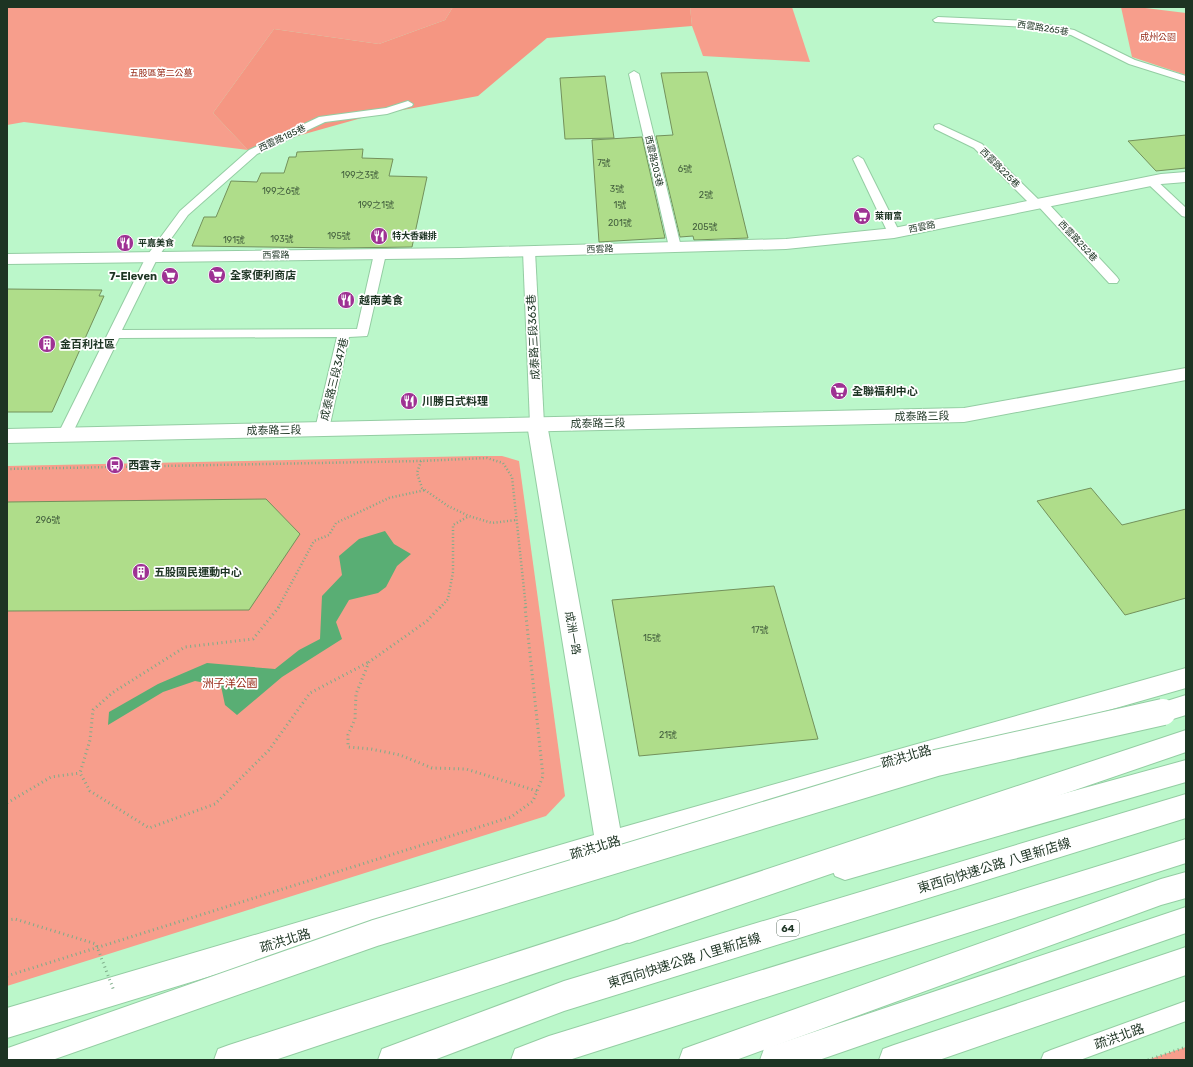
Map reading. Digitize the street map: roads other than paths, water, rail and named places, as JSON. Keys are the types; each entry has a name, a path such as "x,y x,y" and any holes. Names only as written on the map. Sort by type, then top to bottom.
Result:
{"main road":[{"name":"西雲路","path":"7,258 380,254 786,244 894,233 1151,181 1186,177"},
{"name":"成泰路三段","path":"7,436 964,415 1186,374"},
{"name":"成洲一路","path":"536,424 609,843"},
{"name":"疏洪北路","path":"7,1023 888,761 1186,678"},
{"path":"13,1060 375,933 496,896 936,763 1174,708"},
{"path":"229,1060 629,928 1186,741"},
{"path":"629,928 1186,771"},
{"name":"東西向快速公路 八里新店線","path":"393,1060 564,996 1186,806"},
{"path":"526,1060 549,1051 1186,851"},
{"path":"694,1060 1161,892 1186,885"},
{"path":"775,1060 1186,920"},
{"path":"894,1060 1186,961"}],"lane":[{"name":"西雲路265巷","path":"938,20 1029,24 1074,33 1132,62 1186,79"},
{"name":"西雲路203巷","path":"634,74 675,247"},
{"name":"西雲路185巷","path":"65,434 152,257 184,213 253,152 323,119 387,111 408,104"},
{"name":"西雲路225巷","path":"939,127 978,146 1039,204"},
{"path":"858,159 894,233"},
{"path":"1151,181 1186,214"},
{"name":"西雲路252巷","path":"1039,204 1113,280"},
{"name":"成泰路三段363巷","path":"529,251 536,424"},
{"name":"成泰路三段347巷","path":"322,429 344,333 362,333 380,254"},
{"path":"114,334 344,333"},
{"name":"疏洪北路","path":"1051,1060 1186,1011"}],"place":[{"name":"萊爾富","path":"862,216"},
{"name":"特大香雞排","path":"379,236"},
{"name":"平嘉美食","path":"125,243"},
{"name":"全家便利商店","path":"217,275"},
{"name":"7-Eleven","path":"170,276"},
{"name":"越南美食","path":"346,300"},
{"name":"金百利社區","path":"47,344"},
{"name":"全聯福利中心","path":"839,391"},
{"name":"川勝日式料理","path":"409,401"},
{"name":"西雲寺","path":"115,465"},
{"name":"五股國民運動中心","path":"141,572"}],"park label":[{"name":"成州公園","path":"1158,37"},
{"name":"五股區第二公墓","path":"161,73"},
{"name":"洲子洋公園","path":"230,683"}]}
